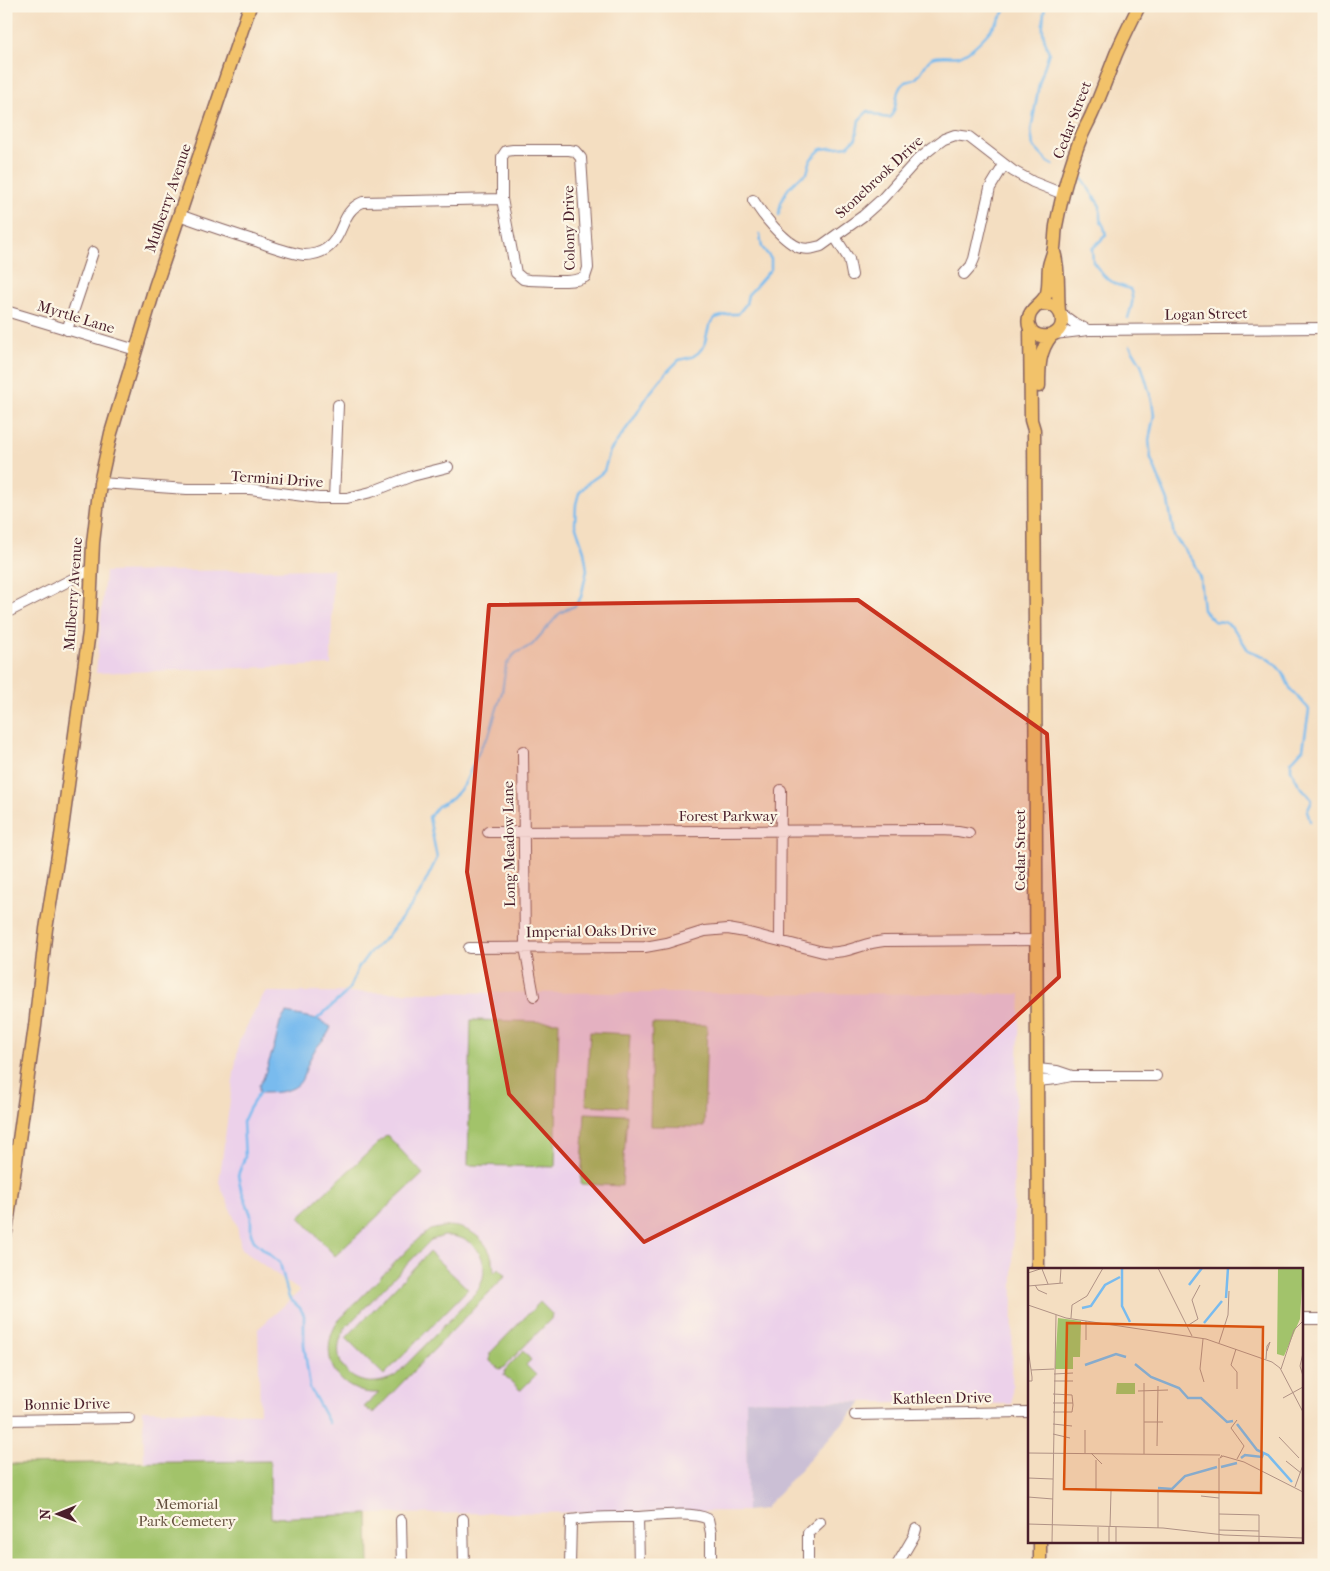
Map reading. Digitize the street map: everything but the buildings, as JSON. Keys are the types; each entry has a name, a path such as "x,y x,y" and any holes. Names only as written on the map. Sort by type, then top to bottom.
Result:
{"main road":[{"name":"Mulberry Avenue","path":"6,1232 35,1026 46,929 61,836 89,632 92,569 100,483 111,433 136,350 179,215 250,6"},
{"name":"Cedar Street","path":"1059,312 1057,293 1058,265 1054,250 1055,230 1063,194 1082,134 1093,113 1117,52 1139,6"},
{"name":"Cedar Street","path":"1039,305 1047,292 1049,263 1054,250"},
{"path":"1039,305 1050,305 1059,312 1062,318 1060,327 1052,335 1041,336 1030,327 1031,312 1039,305"},
{"name":"Cedar Street","path":"1030,327 1031,420 1034,430 1038,1268"},
{"name":"Cedar Street","path":"1034,430 1038,420 1040,358 1044,344 1052,335"},
{"path":"1040,1544 1040,1565"}],"street":[{"name":"Stonebrook Drive","path":"753,200 766,219 789,241 800,248 821,246 863,216 882,199 918,159 948,137 955,135 969,137 1004,165 1033,182 1063,194"},
{"name":"Colony Drive","path":"570,150 579,154 583,164 588,268 586,277 573,280 529,280 519,276 513,267 502,199 502,157 506,151 570,150"},
{"path":"964,274 974,259 990,188 1004,165"},
{"path":"179,215 280,249 305,255 321,252 332,244 349,211 363,202 502,199"},
{"path":"835,237 849,259 852,275"},
{"path":"67,330 94,252"},
{"name":"Myrtle Lane","path":"6,312 136,350"},
{"name":"Logan Street","path":"1059,312 1074,323 1089,330"},
{"name":"Logan Street","path":"1052,335 1089,330 1324,328"},
{"path":"334,498 338,405"},
{"name":"Termini Drive","path":"100,483 250,490 319,498 347,498 412,476 448,467"},
{"path":"6,613 92,569"},
{"name":"Long Meadow Lane","path":"523,751 525,947 534,996"},
{"path":"780,941 781,790"},
{"name":"Forest Parkway","path":"488,832 940,830 969,833"},
{"name":"Imperial Oaks Drive","path":"469,948 657,946 705,931 718,929 745,932 834,954 871,942 884,941 1037,940"},
{"path":"1037,1075 1057,1071 1072,1076 1156,1076"},
{"path":"1302,1319 1324,1319"},
{"name":"Kathleen Drive","path":"856,1415 1028,1412"},
{"name":"Bonnie Drive","path":"6,1420 129,1418"},
{"path":"570,1565 571,1520 600,1516 638,1517 653,1515 694,1516 708,1519 711,1533 711,1565"},
{"path":"638,1517 639,1565"},
{"path":"463,1519 464,1565"},
{"path":"401,1520 402,1565"},
{"path":"808,1565 808,1534 820,1522"},
{"path":"897,1565 916,1529"}],"highlighted area":[{"path":"858,600 1047,734 1059,977 926,1100 644,1242 509,1094 467,872 489,605"}],"shaded area":[{"path":"333,569 331,665 96,673 105,572"},
{"path":"265,992 1021,994 1014,1138 1012,1404 746,1400 747,1511 368,1514 271,1518 270,1461 144,1462 143,1410 260,1413 258,1329 300,1291 241,1249 237,1225 219,1182 239,1041"},
{"path":"746,1400 862,1402 764,1509 747,1511"}],"green space":[{"path":"471,1020 559,1022 555,1167 468,1165"},
{"path":"652,1024 707,1025 704,1127 650,1126"},
{"path":"590,1032 630,1034 626,1107 586,1105"},
{"path":"585,1113 627,1115 622,1186 581,1184"},
{"path":"387,1135 423,1174 335,1256 299,1217"},
{"path":"448,1226 458,1227 474,1234 491,1254 494,1273 499,1268 506,1275 373,1413 364,1407 379,1393 367,1393 358,1390 346,1384 338,1376 330,1359 330,1339 339,1320 418,1239 430,1230","holes":["444,1236 466,1240 480,1254 484,1272 476,1293 395,1376 381,1381 369,1382 357,1379 348,1373 342,1365 339,1354 340,1342 345,1328 431,1240"]},
{"path":"429,1252 468,1289 384,1375 346,1338"},
{"path":"540,1302 552,1314 551,1319 503,1368 499,1369 490,1361 490,1353"},
{"path":"523,1351 531,1360 526,1365 536,1375 520,1390 504,1375 505,1370"},
{"name":"Memorial Park Cemetery","path":"270,1461 271,1518 368,1514 369,1565 6,1565 6,1464"}],"water":[{"path":"286,1013 317,1019 331,1027 313,1053 299,1084 289,1090 259,1093 259,1085 263,1079 275,1044 280,1022"}],"waterway":[{"path":"779,215 787,190 807,173 811,159 821,149 848,146 856,138 859,120 868,111 890,118 893,114 898,91 904,83 914,80 932,58 959,56 972,48 993,27 1007,6"},
{"path":"1045,6 1043,29 1049,52 1039,84 1031,131 1033,146 1053,165"},
{"path":"1081,177 1100,206 1100,219 1106,235 1092,249 1093,262 1104,276 1115,284 1130,289 1132,300 1128,318"},
{"path":"317,1019 345,994 358,968 369,953 383,941 421,891 437,858 429,817 438,806 453,798 464,785 482,745 489,735 502,692 506,665 516,653 532,645 559,614 575,606 581,597 587,570 584,551 575,524 576,504 579,493 589,482 604,471 610,451 649,394 667,372 679,360 692,357 698,353 704,346 709,326 715,318 729,314 738,314 746,304 748,295 771,269 771,259 762,247 760,234"},
{"path":"1130,346 1141,364 1152,401 1154,416 1149,440 1151,459 1168,501 1174,536 1193,561 1200,578 1203,610 1214,621 1224,622 1231,626 1248,650 1265,657 1275,664 1283,673 1291,690 1309,710 1303,749 1291,762 1291,770 1298,783 1312,800 1307,811 1310,821"},
{"path":"259,1093 243,1122 245,1157 238,1175 251,1215 251,1234 254,1241 280,1263 289,1298 300,1308 304,1315 304,1345 310,1388 329,1423"}]}
